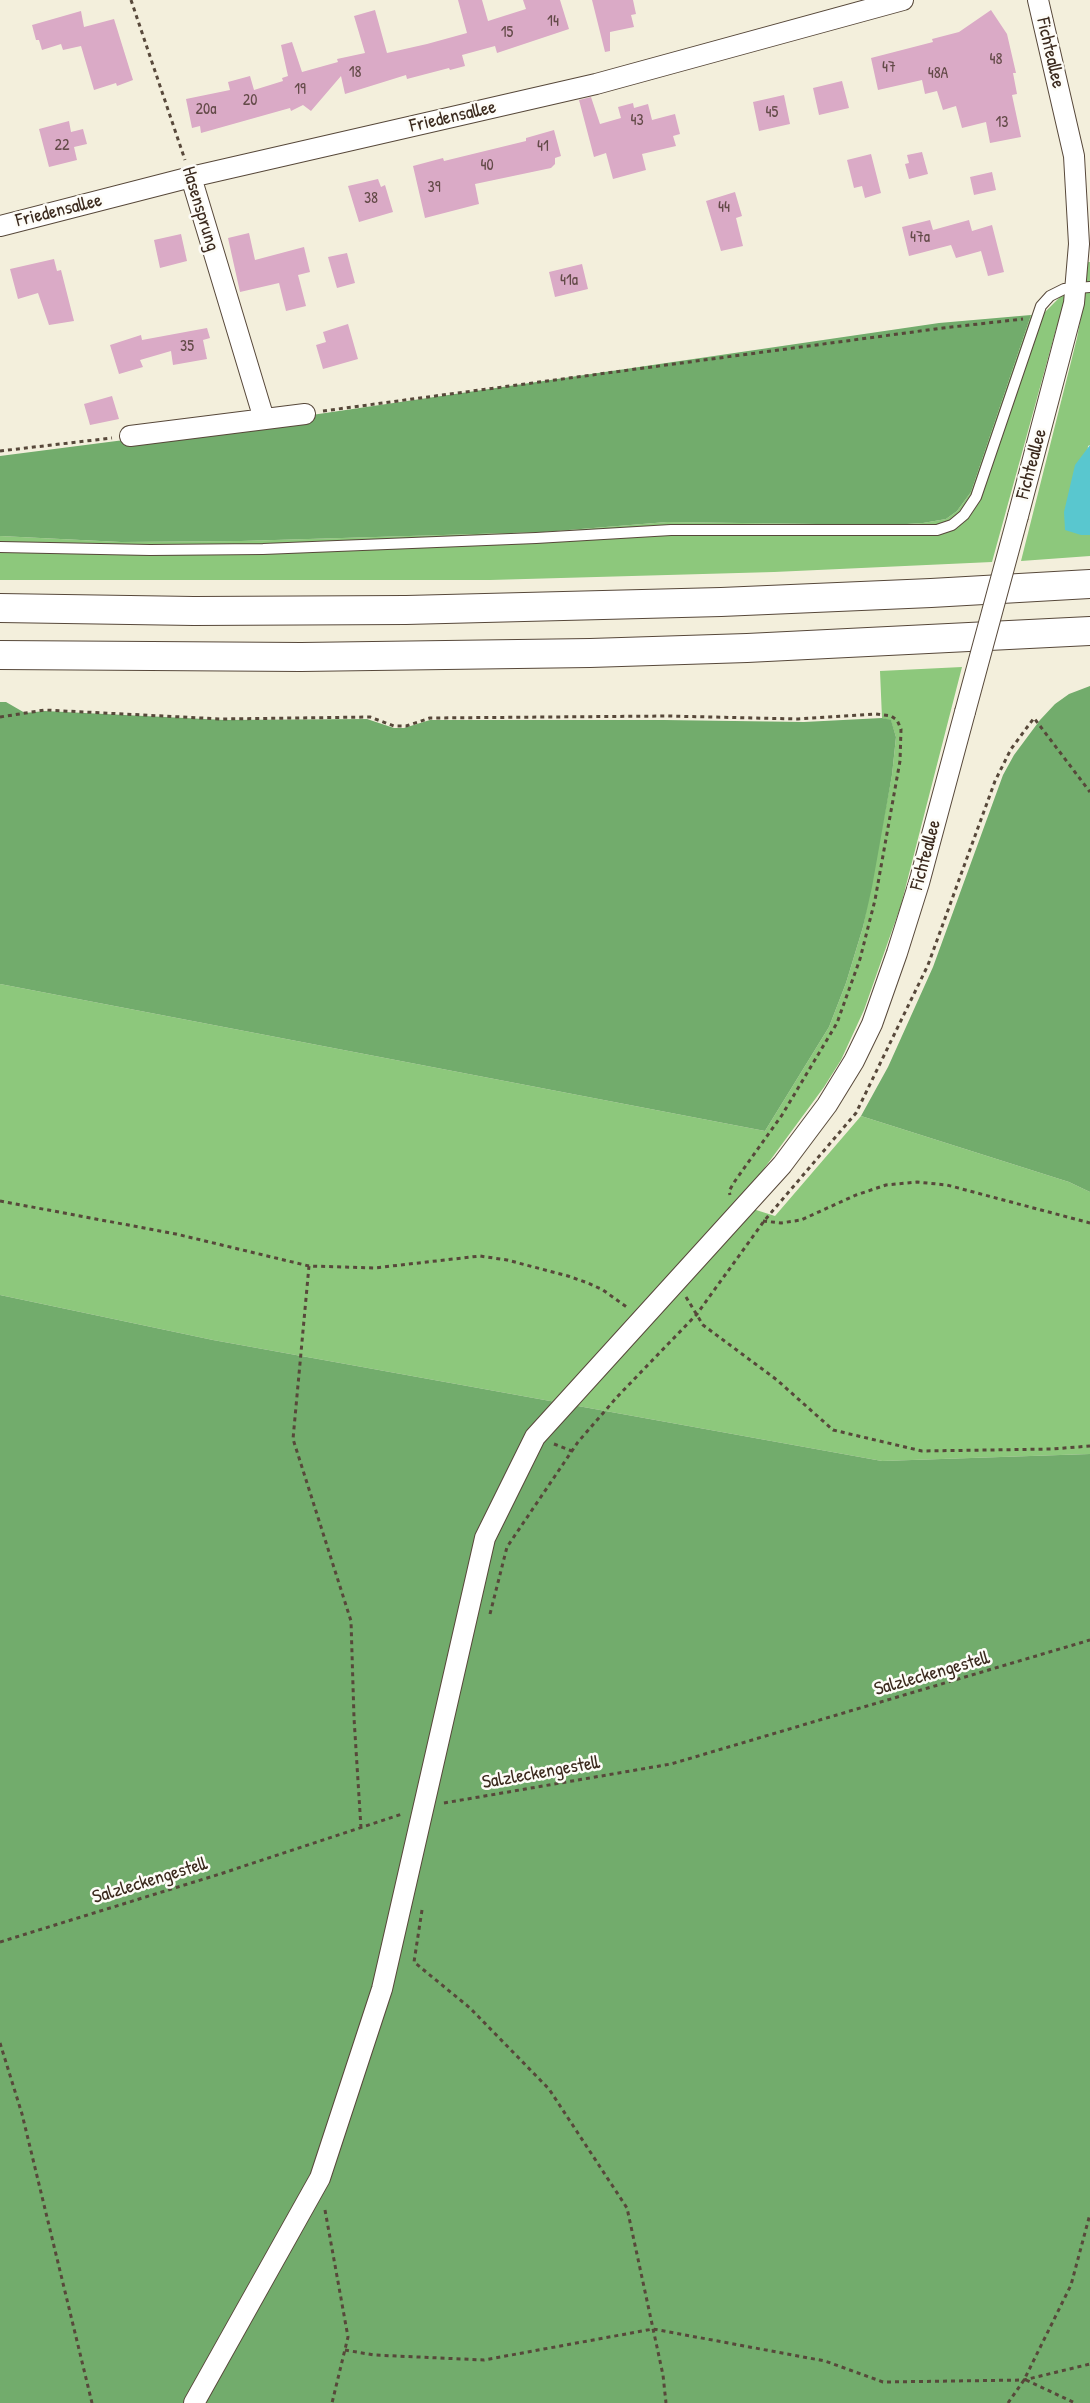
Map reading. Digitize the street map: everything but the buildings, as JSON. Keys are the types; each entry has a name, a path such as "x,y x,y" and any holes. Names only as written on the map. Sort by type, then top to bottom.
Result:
{"highway":[{"path":"0,608 194,611 436,609 730,602 922,594 1090,584"},
{"path":"0,655 301,657 590,653 747,648 1090,631"}],"street":[{"name":"Friedensallee","path":"0,226 191,177 596,84 904,0"},
{"name":"Fichteallee","path":"194,2403 320,2178 382,1989 485,1538 535,1437 782,1165 808,1132 854,1062 884,993 907,921 1018,516 1084,287 1074,156 1038,0"},
{"name":"Hasensprung","path":"191,177 264,419"},
{"path":"130,436 305,414"}],"lane":[{"path":"0,547 150,550 262,549 536,538 671,530 937,530 952,525 964,515 976,497 1041,306 1050,296 1064,289 1084,287"}],"path":[{"name":"Hasensprung","path":"131,0 191,177"},
{"path":"305,414 933,329 1036,318"},
{"path":"0,451 130,436"},
{"path":"0,716 45,710 221,719 370,717 394,726 406,726 430,718 668,716 798,718 876,714 891,716 897,720 901,729 900,761 875,900 860,959 837,1022 782,1114 729,1191 732,1201 741,1210 764,1221 781,1223 801,1220 856,1195 886,1186 917,1182 947,1185 1090,1223"},
{"path":"488,1620 507,1547 575,1446 616,1397 696,1314 764,1221 856,1113 928,965 995,781 1011,749 1034,718 1090,792"},
{"path":"0,1201 176,1234 309,1266 374,1268 480,1256 507,1260 568,1276 603,1290 620,1300 642,1319"},
{"path":"309,1266 293,1439 351,1622 354,1718 361,1828"},
{"path":"677,1281 703,1324 777,1380 833,1430 922,1451 1052,1449 1090,1446"},
{"name":"Salzleckengestell","path":"0,1942 220,1874 424,1807 671,1764 1090,1640"},
{"path":"423,1903 414,1962 470,2008 549,2089 627,2208 653,2328 666,2403"},
{"path":"0,2043 22,2114 92,2403"},
{"path":"320,2178 348,2337 332,2403"},
{"path":"1008,2403 1024,2380 1071,2284 1090,2214"},
{"path":"345,2350 374,2355 484,2360 653,2328 824,2360 883,2382 1024,2380 1090,2364"},
{"path":"1024,2380 1075,2403"}],"green space":[{"path":"1090,262 1090,445 1088,446 1081,535 1090,535 1090,556 1021,561 1077,338 1086,290 1068,296 1056,329 992,562 774,572 490,580 0,580 0,536 121,542 241,541 544,532 667,522 891,525 946,519 957,511 971,492 1031,315 1043,314 1062,295 1073,263"},
{"path":"1031,315 971,492 957,511 946,519 891,525 667,522 544,532 241,541 121,542 0,536 0,456 264,422 939,323"},
{"path":"962,667 901,905 864,1010 841,1060 824,1087 741,1200 753,1209 775,1216 861,1116 1069,1182 1090,1192 1090,1454 882,1461 213,1340 0,1295 0,984 765,1131 829,1027 846,983 863,927 892,775 896,737 891,721 882,718 880,671"},
{"path":"1090,686 1090,1192 1069,1182 861,1116 888,1067 933,967 1003,775 1014,755 1040,720 1055,704 1069,694"},
{"path":"0,702 6,702 25,713 45,711 224,720 367,719 394,728 404,728 430,720 804,722 882,718 891,720 896,737 892,775 872,887 863,927 846,983 829,1027 765,1131 0,984"},
{"path":"0,1295 213,1340 882,1461 1090,1454 1090,2403 0,2403"}],"water":[{"path":"1090,445 1090,535 1081,535 1065,530 1064,512 1075,465"}]}
